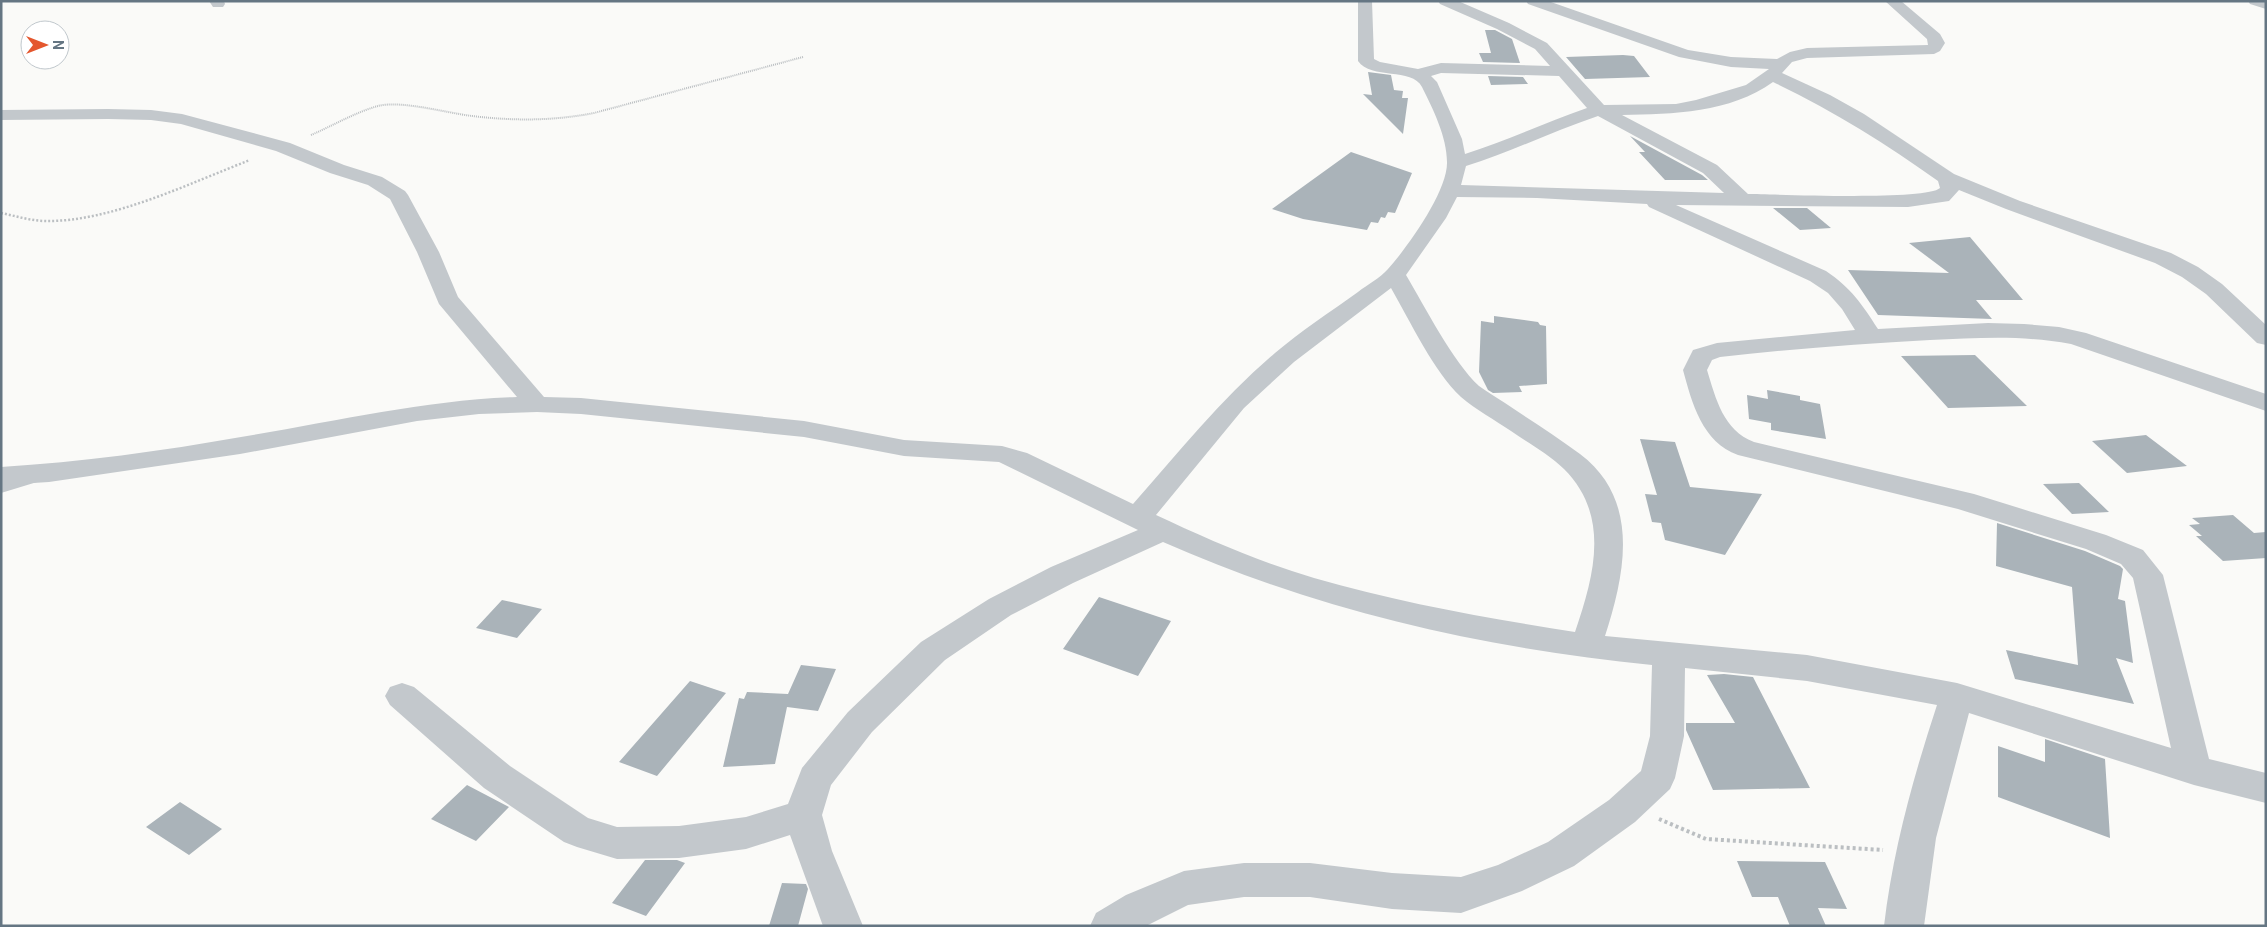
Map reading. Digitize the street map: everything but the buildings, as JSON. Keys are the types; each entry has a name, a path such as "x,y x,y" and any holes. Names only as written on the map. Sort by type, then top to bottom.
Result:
{"street":[{"path":"843,926 813,851 803,815 815,780 860,722 933,651 1000,607 1062,575 1150,524 1235,403 1285,357 1395,275 1436,218 1450,191 1457,163 1452,138 1432,88 1425,78 1418,74 1375,66 1366,61 1365,1"},
{"path":"1446,1 1503,26 1541,46 1599,110 1710,169 1743,200"},
{"path":"1533,1 1690,55 1776,70 1889,137 1947,178 2012,204 2163,258 2190,272 2214,289 2266,338"},
{"path":"1457,163 1499,150 1557,124 1599,110 1676,109 1699,106 1752,89 1776,70 1786,59 1808,53 1904,52 1928,51 1934,48 1938,43 1934,37 1892,1"},
{"path":"2254,1 2266,5"},
{"path":"1418,74 1441,68 1562,71"},
{"path":"1,115 150,115 182,119 284,147 337,169 375,180 398,195 428,252 448,299 537,404"},
{"path":"1450,191 1537,192 1646,198 1908,201 1942,197 1950,189 1947,178"},
{"path":"1646,198 1748,246 1818,276 1841,294 1851,305 1870,336"},
{"path":"1395,275 1433,340 1452,369 1470,391 1572,460 1586,473 1595,485 1608,522 1610,557 1600,604 1586,646"},
{"path":"2194,770 2148,575 2132,558 2096,542 1964,502 1759,452 1736,444 1720,432 1708,410 1695,370 1702,355 1717,350 1870,336 1986,329 2049,331 2078,338 2266,403"},
{"path":"1,476 50,473 240,446 417,413 480,406 537,404 581,406 804,429 904,448 1002,454 1017,459 1150,524 1229,558 1305,586 1385,608 1460,625 1586,646 1807,668 1957,696 2065,728 2194,770 2266,788"},
{"path":"1110,926 1140,908 1184,888 1244,880 1310,880 1392,891 1461,895 1508,879 1561,854 1622,812 1657,778 1667,736 1669,653"},
{"path":"402,696 497,777 577,831 617,843 679,842 746,833 803,815"},
{"path":"1905,925 1913,851 1938,756 1957,696"}],"lane":[{"path":"1,489 50,473"}],"path":[{"path":"1,213 49,221 81,217 130,204 284,147 378,106 418,107 474,116 562,119 594,113 803,57"},
{"path":"1622,812 1650,816 1706,839 1913,851"}]}
